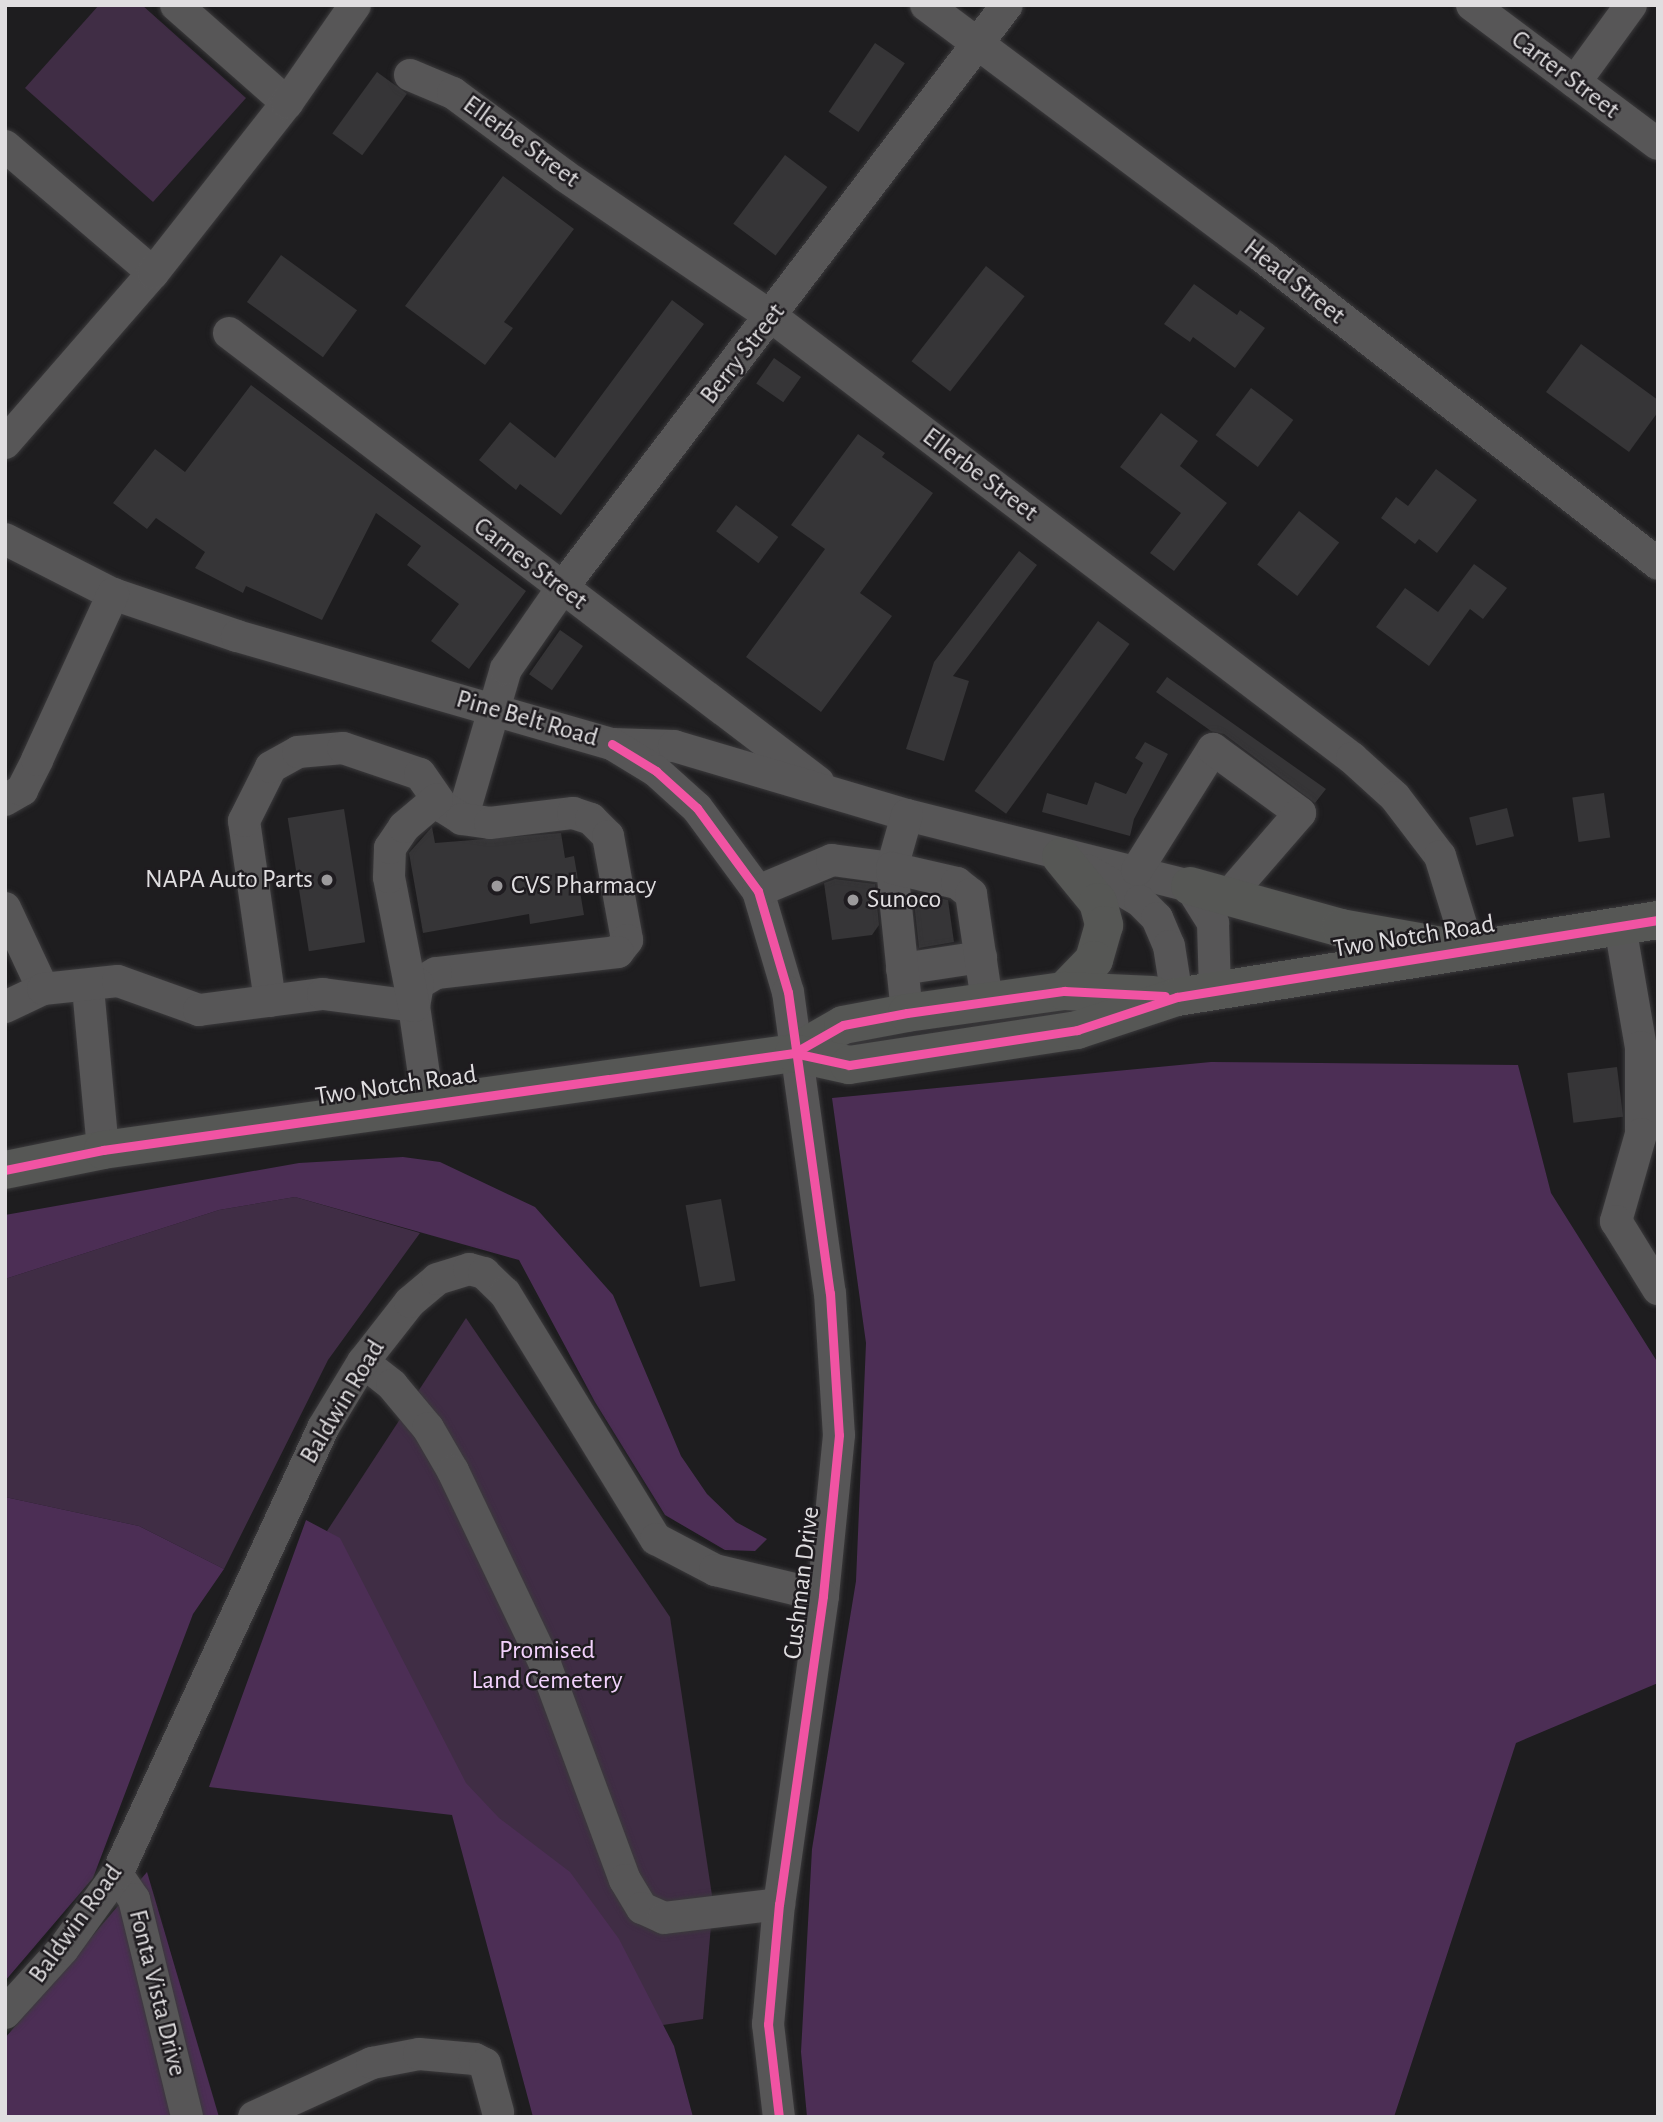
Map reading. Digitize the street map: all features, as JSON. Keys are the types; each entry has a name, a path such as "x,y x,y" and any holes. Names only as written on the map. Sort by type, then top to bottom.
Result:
{"main road":[{"path":"1061,856 1098,902 1104,925 1094,960 1064,991"},
{"path":"1190,886 1341,928 1469,950"},
{"name":"Two Notch Road","path":"5,1170 103,1150 428,1102 794,1053 849,1065 863,1063 1077,1030 1177,996 1658,920"},
{"name":"Two Notch Road","path":"794,1053 843,1025 987,1001 1064,991 1177,996"}],"street":[{"path":"176,5 287,103"},
{"path":"10,428 153,273 287,103 355,5"},
{"name":"Head Street","path":"926,5 1658,564"},
{"name":"Berry Street","path":"462,819 492,708 506,669 562,588 772,317 1007,5"},
{"name":"Carter Street","path":"1472,5 1658,144"},
{"path":"1574,82 1632,5"},
{"name":"Ellerbe Street","path":"410,75 453,93 772,317 1379,781 1440,856 1469,950"},
{"path":"5,146 153,273"},
{"name":"Carnes Street","path":"229,333 833,794"},
{"name":"Pine Belt Road","path":"5,539 113,594 237,636 612,744 674,746 907,816 1061,856 1138,870 1190,886"},
{"path":"5,800 22,790 113,594"},
{"name":"Cushman Drive","path":"612,744 656,771 697,807 758,891 778,948 830,1293 839,1435 823,1596 779,1904 768,2024 779,2117"},
{"path":"270,1001 244,821 271,767 298,752 343,748 420,774 437,799 462,819 490,823 573,813 591,819 608,836 627,940 618,952 436,973 418,984 414,1006"},
{"path":"1138,870 1213,749 1300,813 1228,896"},
{"path":"428,1102 414,1006 389,877 390,848 404,827 437,799"},
{"path":"907,816 891,869 907,1013"},
{"name":"Pine Belt Road","path":"1061,856 1150,909 1169,946 1177,996"},
{"path":"758,891 832,860 957,883 971,894 987,1001"},
{"path":"1190,886 1213,923 1215,990"},
{"path":"5,908 43,989"},
{"path":"1620,926 1641,1047 1641,1134 1616,1221 1656,1280"},
{"path":"902,969 981,957"},
{"path":"5,1007 43,989 88,988 118,981 136,984 199,1010 323,994 414,1006"},
{"path":"88,988 103,1150"},
{"name":"Baldwin Road","path":"5,2013 63,1949 117,1874 307,1458 363,1362 410,1302 437,1279 454,1270 484,1273 514,1306 656,1539 715,1570 823,1596"},
{"path":"363,1362 392,1385 428,1428 453,1471 545,1664 625,1880 642,1908 664,1918 779,1904"},
{"name":"Fonta Vista Drive","path":"117,1874 134,1899 187,2117"},
{"path":"254,2117 372,2063 419,2054 462,2056 485,2064 498,2112"}],"green space":[{"path":"99,5 142,5 246,98 153,202 25,88"},
{"path":"295,1197 420,1233 328,1360 224,1569 139,1526 5,1497 5,1279 219,1210"},
{"name":"Promised Land Cemetery","path":"466,1318 670,1617 713,1902 703,2019 663,2025 582,2021 327,1531"}],"shaded area":[{"path":"1211,1062 1518,1065 1551,1193 1658,1363 1658,1683 1516,1743 1394,2117 807,2117 801,2052 812,1849 856,1581 866,1343 832,1098"},
{"path":"403,1157 440,1162 535,1207 613,1295 681,1456 707,1494 736,1522 767,1539 755,1551 725,1550 665,1515 595,1402 519,1260 295,1197 219,1210 5,1279 5,1215 299,1163"},
{"path":"5,1497 139,1526 224,1569 193,1614 93,1878 5,1981"},
{"path":"306,1520 340,1538 466,1783 499,1818 570,1872 619,1939 674,2046 693,2117 533,2117 452,1815 209,1787"},
{"path":"147,1872 219,2117 5,2117 5,2038"}],"building":[{"path":"875,43 905,63 858,132 829,112"},
{"path":"377,72 407,94 362,155 332,133"},
{"path":"785,155 827,187 776,256 733,224"},
{"path":"503,176 574,229 504,322 513,328 485,365 405,306"},
{"path":"281,255 357,310 323,357 247,302"},
{"path":"986,266 1025,296 950,392 912,361"},
{"path":"1194,284 1237,315 1240,310 1265,328 1235,368 1193,337 1190,342 1164,324"},
{"path":"672,300 704,324 561,515 520,484 516,490 479,460 510,422 555,458"},
{"path":"1581,344 1658,400 1658,412 1629,452 1546,392"},
{"path":"774,358 801,377 783,402 756,383"},
{"path":"251,385 526,591 469,669 431,641 459,604 407,565 421,546 376,513 322,620 246,586 243,593 195,568 205,552 156,518 147,529 113,503 155,449 185,472"},
{"path":"1251,388 1293,420 1258,467 1215,435"},
{"path":"1161,413 1198,441 1180,466 1227,503 1174,571 1150,553 1181,513 1120,467"},
{"path":"858,434 885,453 882,457 933,493 860,593 892,616 821,712 746,657 825,549 791,525"},
{"path":"1436,469 1477,500 1437,553 1419,539 1415,544 1381,518 1396,497 1408,506"},
{"path":"736,505 778,537 758,563 716,531"},
{"path":"1299,511 1339,542 1297,596 1257,565"},
{"path":"1019,551 1037,565 953,676 969,681 944,761 906,749 934,662"},
{"path":"1474,564 1507,588 1483,619 1470,609 1429,666 1376,627 1405,588 1438,612"},
{"path":"1098,621 1130,644 1006,814 975,791"},
{"path":"560,630 583,646 552,690 529,674"},
{"path":"1167,677 1326,789 1315,803 1224,734 1211,731 1156,692"},
{"path":"1145,742 1168,754 1134,819 1130,836 1042,812 1047,793 1087,805 1095,782 1126,794 1143,763 1135,758"},
{"path":"1604,793 1610,838 1579,842 1572,797"},
{"path":"1507,808 1514,836 1476,846 1469,817"},
{"name":"NAPA Auto Parts","path":"344,809 365,942 309,951 288,818"},
{"name":"CVS Pharmacy","path":"432,827 435,843 561,833 565,858 574,856 584,915 530,924 529,914 423,933 409,853"},
{"name":"Sunoco","path":"835,879 875,884 879,925 872,935 832,940 824,883"},
{"name":"Sunoco","path":"913,893 948,900 954,942 919,948"},
{"path":"1617,1067 1623,1117 1573,1123 1567,1073"},
{"path":"721,1199 735,1281 700,1287 686,1205"}],"cycle path":[{"path":"612,744 656,771 697,808 758,891 788,992 830,1293 839,1435 823,1596 779,1904 768,2024 779,2117"},
{"path":"5,1170 103,1150 794,1053 849,1065 1077,1030 1177,997 1658,920"},
{"path":"794,1053 843,1025 907,1013 1064,991 1165,996"}],"place":[{"name":"NAPA Auto Parts","path":"327,880"},
{"name":"CVS Pharmacy","path":"497,886"},
{"name":"Sunoco","path":"853,900"}]}
